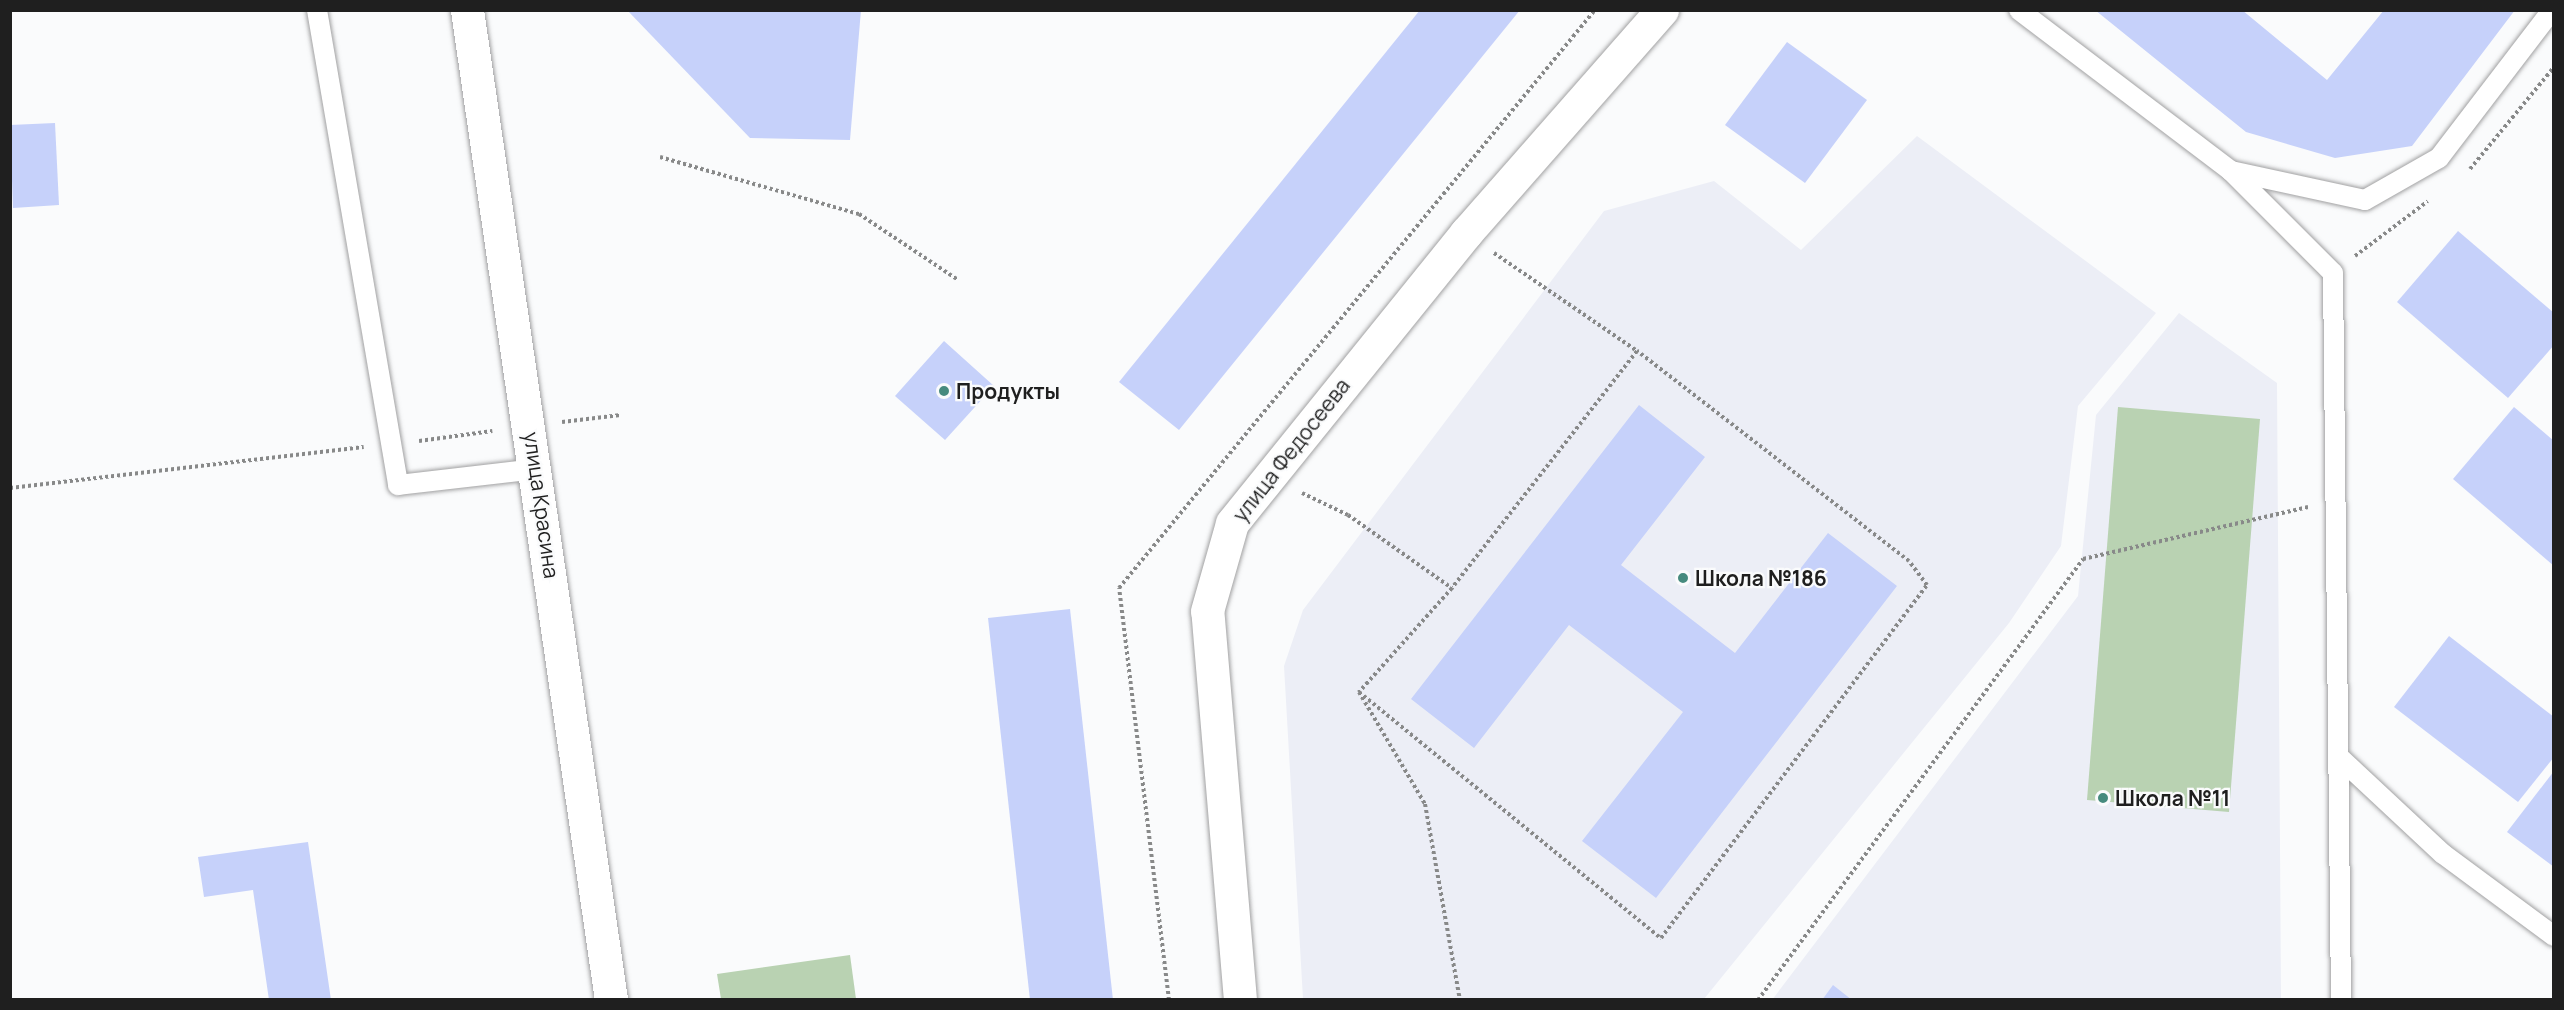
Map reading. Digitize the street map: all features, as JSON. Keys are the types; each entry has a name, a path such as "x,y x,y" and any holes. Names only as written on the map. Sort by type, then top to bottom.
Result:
{"street":[{"name":"улица Красина","path":"467,10 531,425 611,999"},
{"name":"улица Федосеева","path":"1240,999 1208,611 1232,523 1466,233 1662,10"}],"lane":[{"path":"317,10 398,485 537,469"},
{"path":"2019,10 2231,171 2333,273 2335,507 2341,759 2341,999"},
{"path":"2231,171 2365,200 2439,158 2552,10"},
{"path":"2341,759 2443,854 2553,936"}],"path":[{"path":"660,157 859,214 957,279"},
{"path":"1359,692 1661,938 1927,585 1909,561 1637,351 1466,233"},
{"path":"1359,692 1452,588 1637,351"},
{"path":"10,488 621,415"},
{"path":"1245,432 1268,477 1348,515 1452,588"},
{"path":"1758,999 2083,559 2293,507 2335,507"},
{"path":"1359,692 1425,804 1460,999"}],"shaded area":[{"name":"Школа №186","path":"1917,136 2156,313 2078,406 2061,546 2009,623 1704,999 1303,999 1284,666 1303,610 1604,211 1714,181 1801,250"},
{"name":"Школа №11","path":"2179,313 2277,383 2281,999 1772,1000 2078,596 2096,415"}],"green space":[{"path":"2118,407 2260,419 2229,812 2087,800"},
{"path":"850,955 856,999 721,999 717,974"}],"building":[{"path":"627,10 861,10 850,140 750,138"},
{"path":"1420,10 1520,10 1179,430 1119,382"},
{"path":"2095,10 2242,10 2327,80 2384,10 2515,10 2412,146 2335,158 2246,132"},
{"path":"1787,42 1867,100 1805,183 1725,125"},
{"path":"55,123 59,205 13,208 10,125"},
{"path":"2458,231 2554,313 2554,345 2508,398 2397,302"},
{"name":"Продукты","path":"944,341 994,386 945,440 895,396"},
{"path":"1639,405 1705,457 1621,565 1735,653 1828,533 1897,586 1656,898 1582,841 1683,712 1569,625 1474,748 1411,699"},
{"path":"2514,407 2554,441 2554,566 2453,479"},
{"path":"1070,609 1113,1000 1030,1000 988,618"},
{"path":"2449,636 2554,717 2554,757 2518,802 2394,707"},
{"path":"2554,771 2554,867 2507,832"},
{"path":"308,842 331,1000 269,1000 253,890 204,897 198,857"},
{"path":"1833,985 1852,1000 1822,1000"}],"place":[{"name":"Продукты","path":"944,391"},
{"name":"Школа №186","path":"1683,578"},
{"name":"Школа №11","path":"2103,798"}]}
